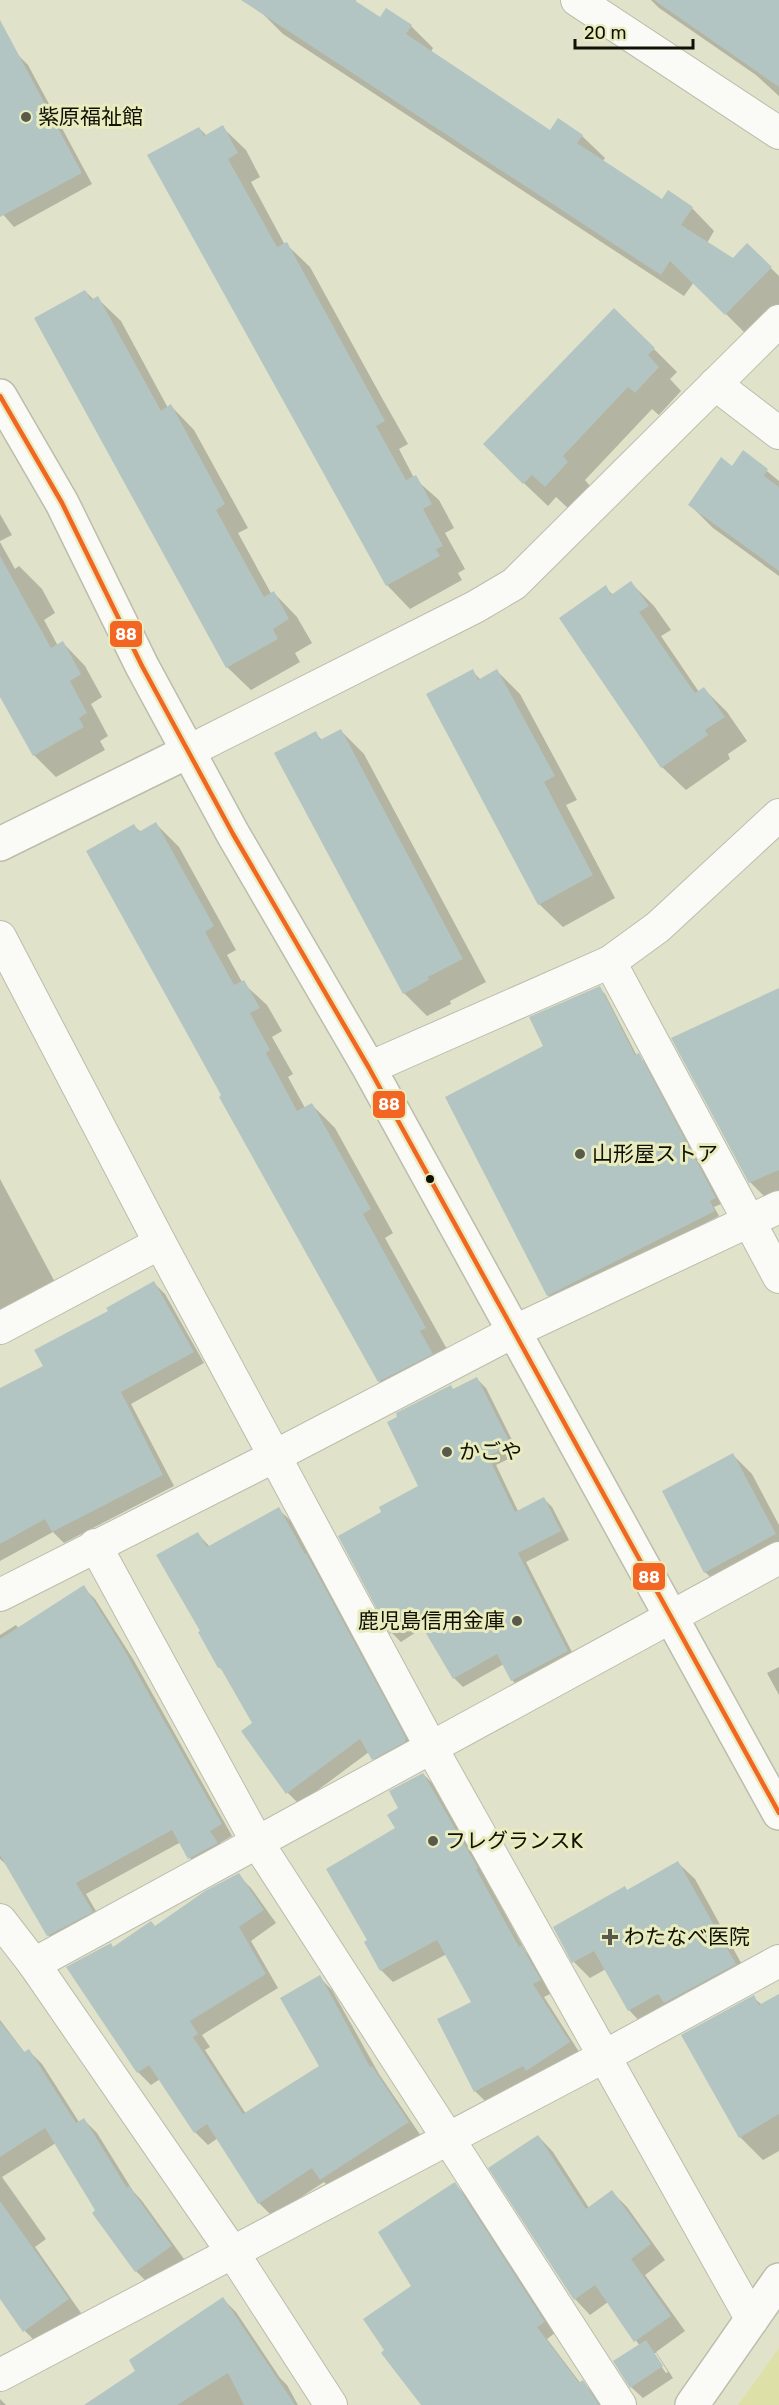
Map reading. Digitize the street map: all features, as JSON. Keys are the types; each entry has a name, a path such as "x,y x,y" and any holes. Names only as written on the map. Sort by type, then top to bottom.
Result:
{"street":[{"path":"590,3 779,133"},
{"path":"0,844 475,607 514,584 779,321"},
{"path":"715,384 779,433"},
{"path":"0,396 62,503 142,666 233,834 369,1068 779,1813"},
{"path":"369,1068 610,962 658,927 778,817"},
{"path":"0,937 160,1243 430,1747 752,2320"},
{"path":"610,962 779,1277"},
{"path":"0,1595 513,1332 779,1207"},
{"path":"0,1328 160,1243"},
{"path":"95,1545 257,1842 620,2405"},
{"path":"34,1964 779,1558"},
{"path":"0,1920 34,1964 233,2253 331,2405"},
{"path":"0,2375 448,2139 779,1961"},
{"path":"692,2405 779,2280"}],"green space":[{"path":"779,2348 779,2405 738,2405"}],"building":[{"path":"241,0 354,0 380,17 386,8 412,25 406,34 550,130 558,118 583,135 577,143 662,199 668,190 693,207 681,225 733,258 747,243 772,267 725,315 670,261 661,275"},
{"path":"654,0 779,0 779,87"},
{"name":"紫原福祉館","path":"0,20 82,173 0,217"},
{"path":"223,125 238,153 228,159 277,247 287,242 385,421 376,426 406,480 416,475 432,504 423,509 443,546 436,549 440,556 386,586 147,155 199,127 204,136"},
{"path":"85,290 91,300 98,296 161,411 171,404 225,504 216,510 264,597 274,591 289,619 273,629 278,639 226,668 34,318"},
{"path":"614,308 655,348 648,355 659,367 635,393 628,387 563,456 568,462 545,487 532,475 523,484 483,444"},
{"path":"743,450 768,469 764,476 779,487 779,571 688,505 721,457 732,466"},
{"path":"0,556 51,648 63,641 81,674 70,681 87,713 79,718 84,727 33,756 0,697"},
{"path":"631,581 649,606 639,612 669,656 695,693 704,687 725,717 705,730 708,735 661,768 559,618 606,585 611,595"},
{"path":"473,669 478,680 497,669 555,776 544,782 593,875 538,905 426,694"},
{"path":"341,729 463,959 428,977 429,980 403,994 274,753 316,731 320,740"},
{"path":"156,822 214,926 205,932 234,985 244,980 260,1008 250,1013 270,1050 266,1053 297,1111 312,1103 371,1209 363,1214 426,1328 420,1331 433,1354 378,1382 219,1097 221,1095 86,851 134,824 139,832"},
{"name":"山形屋ストア","path":"600,986 635,1055 639,1053 716,1198 710,1201 715,1211 547,1296 445,1097 543,1046 529,1017"},
{"path":"779,988 779,1170 749,1183 671,1038"},
{"path":"154,1281 194,1352 121,1392 163,1475 52,1532 45,1519 0,1544 0,1388 43,1366 34,1350 108,1311 106,1308"},
{"path":"477,1377 511,1445 488,1456 515,1512 544,1497 561,1531 518,1553 568,1651 511,1681 497,1654 453,1679 417,1618 390,1634 338,1536 381,1512 379,1507 418,1486 387,1422 397,1417 396,1413 451,1385 453,1389"},
{"path":"733,1453 776,1534 704,1573 662,1491"},
{"path":"279,1507 406,1738 405,1742 372,1760 360,1739 286,1794 241,1731 252,1723 220,1667 218,1668 198,1632 200,1631 156,1555 198,1532 207,1547"},
{"path":"84,1585 122,1646 222,1824 210,1831 218,1843 188,1859 172,1830 76,1883 93,1912 47,1936 0,1855 0,1639"},
{"path":"423,1773 478,1868 476,1869 519,1947 521,1945 541,1980 533,1984 570,2042 526,2071 523,2066 474,2092 437,2019 471,2002 437,1940 380,1971 364,1942 367,1940 326,1869 395,1828 387,1815 398,1808 389,1791"},
{"path":"678,1861 736,1964 664,2003 658,1994 628,2011 594,1951 572,1963 553,1927 625,1886 627,1890"},
{"path":"239,1873 264,1910 239,1927 266,1974 190,2021 198,2034 193,2037 243,2114 319,2066 280,1998 320,1975 370,2067 372,2066 409,2122 320,2180 312,2168 258,2204 207,2124 194,2133 149,2065 137,2073 66,1967 111,1943 113,1947 151,1921 155,1926 205,1891"},
{"path":"779,1994 779,2114 739,2138 681,2035 754,1995 759,2005"},
{"path":"0,2022 24,2052 29,2049 76,2123 84,2118 127,2188 129,2186 172,2246 135,2272 92,2213 95,2210 45,2128 0,2157"},
{"path":"538,2135 586,2209 612,2190 651,2244 631,2259 671,2316 634,2342 595,2285 574,2300 488,2168"},
{"path":"455,2182 545,2322 537,2327 579,2383 583,2380 599,2405 421,2405 381,2353 384,2350 363,2319 411,2286 378,2232"},
{"path":"0,2201 69,2299 23,2332 0,2299"},
{"path":"223,2297 295,2405 244,2405 228,2373 177,2405 84,2405 135,2371 129,2360"},
{"path":"646,2340 663,2366 630,2388 613,2361"}],"transit line":[{"name":"88","path":"0,396 62,503 142,666 233,834 369,1068 779,1813"}],"place":[{"name":"紫原福祉館","path":"26,117"},
{"name":"山形屋ストア","path":"580,1154"},
{"name":"かごや","path":"447,1452"},
{"name":"鹿児島信用金庫","path":"517,1621"},
{"name":"フレグランスK","path":"433,1841"},
{"name":"わたなべ医院","path":"610,1937"}]}
